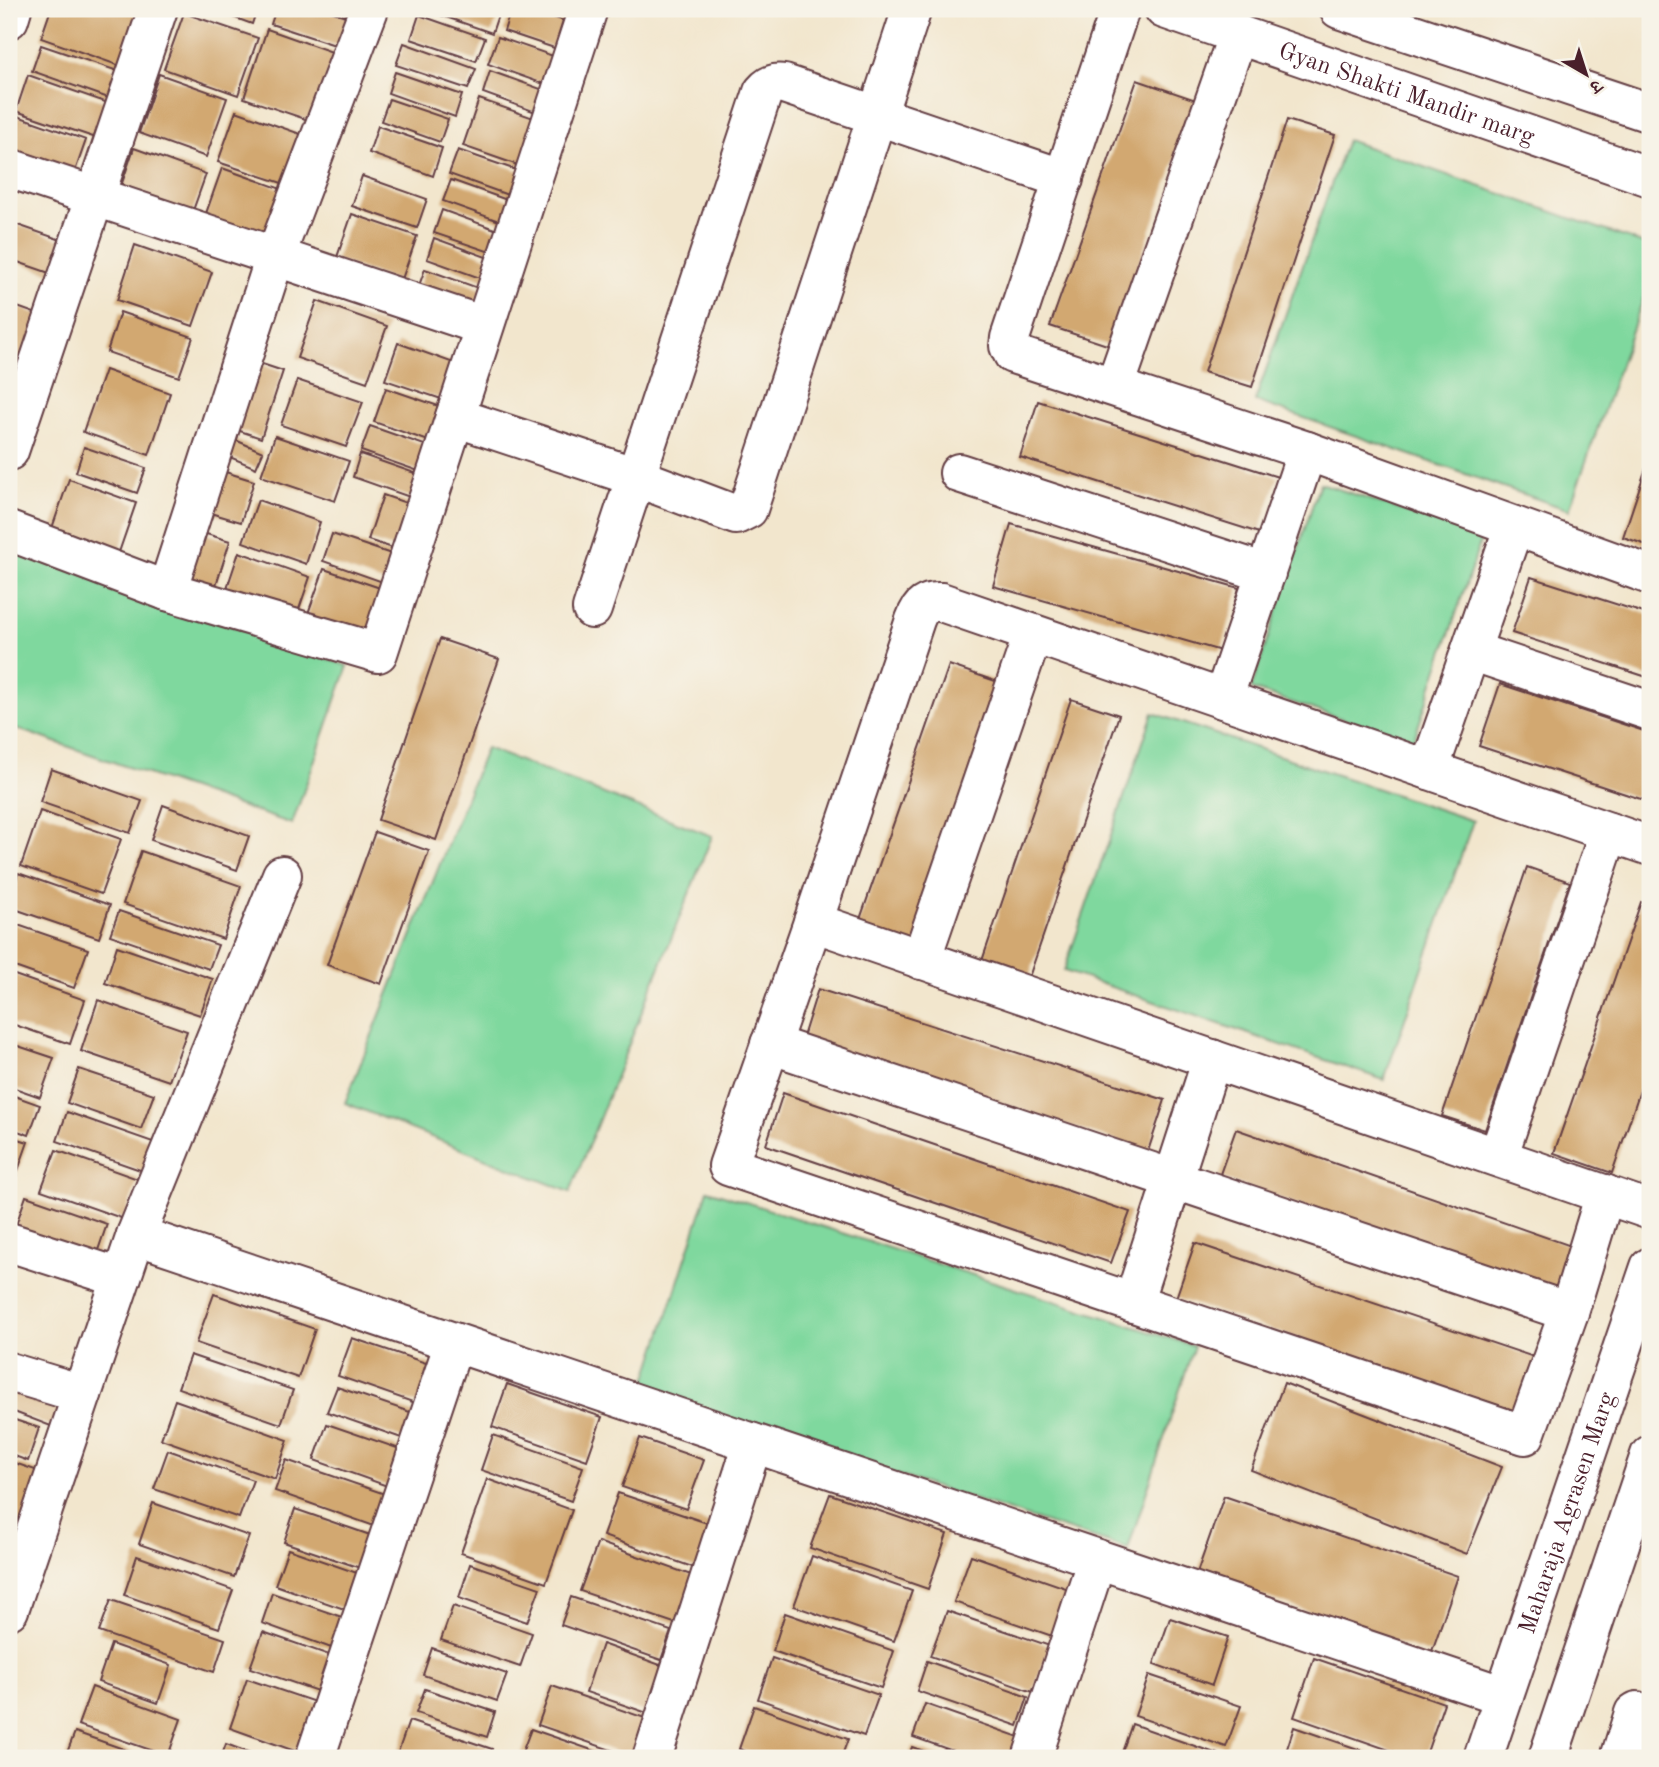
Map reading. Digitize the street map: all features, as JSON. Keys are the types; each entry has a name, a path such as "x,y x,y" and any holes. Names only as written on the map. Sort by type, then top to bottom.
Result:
{"street":[{"path":"9,19 12,9"},
{"path":"9,451 158,9"},
{"path":"167,591 275,257 369,9"},
{"path":"9,531 167,591 378,653 588,9"},
{"path":"455,417 636,477 736,515 748,509 912,9"},
{"path":"1120,9 1009,346 1019,357 1115,386 1307,451 1650,575"},
{"name":"Gyan Shakti Mandir marg","path":"1164,9 1650,177"},
{"path":"1339,9 1650,113"},
{"path":"1115,386 1238,34"},
{"path":"592,609 762,92 776,83 784,84 1064,179"},
{"path":"9,168 484,326"},
{"path":"1223,699 1307,451"},
{"path":"959,473 1266,573"},
{"path":"1429,770 1514,526"},
{"path":"1605,1194 1569,1312 1525,1435 728,1166 919,608 929,601 941,602 1650,846"},
{"path":"921,960 1033,634"},
{"path":"1471,651 1650,711"},
{"path":"1498,1157 1609,832"},
{"path":"9,1611 136,1236 282,875"},
{"path":"813,922 1650,1210"},
{"path":"771,1044 1569,1312"},
{"path":"1133,1303 1212,1059"},
{"path":"136,1236 1504,1696"},
{"path":"9,1242 121,1278"},
{"name":"Maharaja Agrasen Marg","path":"1483,1758 1650,1267"},
{"path":"315,1758 454,1343"},
{"path":"9,1372 82,1394"},
{"path":"652,1758 753,1443"},
{"path":"1548,1758 1650,1455"},
{"path":"1032,1758 1097,1559"},
{"path":"1620,1758 1634,1713 1637,1711 1650,1715"}],"green space":[{"path":"1347,140 1650,246 1650,279 1569,510 1255,401"},
{"path":"1320,483 1482,537 1413,742 1251,689"},
{"path":"9,548 348,666 292,824 9,726"},
{"path":"1153,713 1473,821 1384,1080 1064,971"},
{"path":"486,748 712,836 570,1192 345,1103"},
{"path":"708,1190 1194,1346 1128,1549 642,1393"}],"building":[{"path":"51,9 143,9 123,67 41,38"},
{"path":"211,9 257,9 252,24"},
{"path":"276,9 325,9 354,19 344,48 271,24"},
{"path":"423,9 500,9 492,33"},
{"path":"511,9 530,9 579,26 569,53 504,31"},
{"path":"184,13 258,38 238,95 164,69"},
{"path":"419,15 485,38 476,61 411,39"},
{"path":"267,29 335,53 311,121 244,98"},
{"path":"498,37 565,60 555,88 488,64"},
{"path":"404,43 476,69 468,89 396,65"},
{"path":"41,45 124,73 114,100 32,71"},
{"path":"490,71 552,93 544,115 483,93"},
{"path":"395,72 462,95 455,117 388,93"},
{"path":"159,74 227,98 206,157 139,133"},
{"path":"28,75 114,105 102,140 16,111"},
{"path":"1137,80 1196,100 1110,346 1050,326"},
{"path":"389,99 448,119 440,142 381,121"},
{"path":"479,99 548,123 532,170 463,146"},
{"path":"236,111 306,136 288,185 218,162"},
{"path":"9,113 86,140 73,177 9,155"},
{"path":"1287,120 1335,135 1252,387 1204,372"},
{"path":"378,126 442,148 433,176 369,153"},
{"path":"134,148 206,174 191,216 119,192"},
{"path":"458,150 528,174 519,199 449,174"},
{"path":"222,168 290,192 271,245 203,222"},
{"path":"362,176 427,199 417,228 352,206"},
{"path":"451,180 521,205 513,226 443,201"},
{"path":"442,210 506,233 499,255 434,233"},
{"path":"352,214 417,236 401,282 336,260"},
{"path":"9,222 70,243 58,276 9,259"},
{"path":"434,238 500,262 494,283 427,259"},
{"path":"135,245 212,272 193,326 117,300"},
{"path":"425,269 481,289 472,314 416,294"},
{"path":"317,301 387,326 367,382 297,358"},
{"path":"9,304 40,315 20,370 9,367"},
{"path":"120,312 193,337 179,377 107,352"},
{"path":"398,343 465,367 453,403 385,380"},
{"path":"250,360 283,371 261,438 228,427"},
{"path":"105,370 170,393 149,455 83,432"},
{"path":"297,380 363,402 346,447 281,425"},
{"path":"386,388 453,411 440,445 374,422"},
{"path":"1038,401 1278,477 1259,533 1020,457"},
{"path":"370,426 436,449 427,474 361,451"},
{"path":"226,436 263,452 256,468 220,453"},
{"path":"275,436 349,461 335,501 261,476"},
{"path":"84,447 146,468 137,493 76,472"},
{"path":"360,454 429,478 421,501 353,477"},
{"path":"1650,456 1650,546 1623,537"},
{"path":"219,470 254,481 241,522 207,512"},
{"path":"69,479 136,503 117,558 50,534"},
{"path":"383,495 421,508 405,552 368,540"},
{"path":"258,500 320,522 306,564 243,542"},
{"path":"1011,524 1239,588 1221,651 993,586"},
{"path":"196,531 230,541 215,588 181,578"},
{"path":"332,534 403,558 394,586 323,561"},
{"path":"239,552 310,577 297,615 226,591"},
{"path":"324,569 389,591 372,642 306,619"},
{"path":"1531,577 1650,615 1650,678 1512,633"},
{"path":"440,639 499,659 436,840 378,820"},
{"path":"949,665 1007,685 914,948 857,928"},
{"path":"1500,684 1650,733 1650,802 1479,746"},
{"path":"1071,699 1119,715 1028,980 981,964"},
{"path":"51,769 142,801 130,833 40,802"},
{"path":"163,805 249,836 237,870 151,840"},
{"path":"40,811 121,839 101,894 21,866"},
{"path":"375,832 429,851 381,984 327,965"},
{"path":"141,851 241,886 223,939 123,904"},
{"path":"1527,867 1570,882 1485,1130 1442,1116"},
{"path":"18,873 110,905 99,938 9,907"},
{"path":"1641,902 1650,905 1650,1061 1612,1173 1554,1153"},
{"path":"119,911 218,945 209,969 110,935"},
{"path":"9,922 88,949 74,988 9,965"},
{"path":"117,946 213,979 200,1015 105,983"},
{"path":"9,973 85,1000 70,1044 9,1023"},
{"path":"818,989 1165,1100 1148,1151 802,1040"},
{"path":"98,1000 187,1031 169,1081 81,1051"},
{"path":"9,1043 54,1058 40,1097 9,1086"},
{"path":"79,1069 154,1094 141,1129 67,1103"},
{"path":"783,1093 1130,1212 1111,1263 766,1145"},
{"path":"9,1094 40,1105 29,1135 9,1128"},
{"path":"67,1112 153,1142 143,1171 57,1141"},
{"path":"1236,1129 1577,1248 1559,1296 1219,1177"},
{"path":"9,1136 28,1142 16,1176 9,1173"},
{"path":"56,1150 138,1179 124,1219 41,1190"},
{"path":"26,1196 107,1224 95,1259 14,1231"},
{"path":"1195,1243 1540,1359 1521,1413 1176,1298"},
{"path":"214,1294 315,1329 298,1378 196,1343"},
{"path":"352,1338 438,1367 424,1406 338,1376"},
{"path":"190,1355 293,1390 281,1424 178,1388"},
{"path":"9,1382 65,1402 56,1428 9,1410"},
{"path":"1284,1383 1502,1467 1467,1554 1251,1470"},
{"path":"507,1384 602,1417 587,1460 492,1427"},
{"path":"337,1387 416,1414 407,1440 327,1412"},
{"path":"175,1400 288,1440 275,1479 161,1439"},
{"path":"9,1418 39,1428 28,1461 9,1454"},
{"path":"327,1424 403,1450 390,1487 314,1460"},
{"path":"493,1435 583,1467 571,1501 481,1470"},
{"path":"640,1438 704,1460 686,1509 622,1487"},
{"path":"168,1450 253,1480 239,1518 154,1489"},
{"path":"286,1460 388,1495 377,1527 275,1491"},
{"path":"9,1461 44,1473 24,1530 9,1525"},
{"path":"487,1479 572,1510 546,1583 461,1553"},
{"path":"618,1493 716,1526 701,1570 603,1536"},
{"path":"830,1494 947,1534 928,1589 810,1548"},
{"path":"1224,1496 1458,1576 1431,1654 1197,1573"},
{"path":"153,1503 249,1536 234,1577 139,1544"},
{"path":"295,1509 370,1535 360,1568 284,1542"},
{"path":"598,1542 694,1576 677,1624 580,1591"},
{"path":"288,1549 360,1574 347,1610 275,1585"},
{"path":"971,1555 1069,1589 1052,1636 954,1602"},
{"path":"137,1556 233,1590 219,1628 124,1595"},
{"path":"812,1556 912,1591 894,1641 794,1606"},
{"path":"470,1564 540,1588 527,1622 459,1598"},
{"path":"272,1593 345,1618 334,1649 262,1623"},
{"path":"571,1597 671,1631 661,1660 561,1625"},
{"path":"111,1600 225,1639 214,1672 99,1632"},
{"path":"453,1606 532,1633 520,1667 441,1640"},
{"path":"947,1611 1050,1646 1033,1692 930,1656"},
{"path":"785,1613 894,1651 881,1688 773,1651"},
{"path":"1170,1618 1228,1637 1212,1685 1154,1664"},
{"path":"263,1632 341,1659 329,1695 250,1668"},
{"path":"111,1644 171,1665 158,1703 98,1682"},
{"path":"602,1644 666,1667 650,1714 586,1692"},
{"path":"432,1648 507,1674 497,1701 423,1675"},
{"path":"772,1658 879,1695 864,1736 758,1699"},
{"path":"1314,1658 1444,1703 1425,1758 1412,1758 1294,1717"},
{"path":"927,1661 1028,1697 1018,1726 917,1691"},
{"path":"1149,1675 1241,1706 1226,1747 1135,1716"},
{"path":"247,1679 324,1705 306,1755 230,1728"},
{"path":"552,1686 648,1719 634,1758 538,1725"},
{"path":"92,1687 181,1719 168,1756 78,1725"},
{"path":"425,1689 495,1712 487,1737 416,1713"},
{"path":"925,1704 1022,1738 1015,1758 973,1758 913,1737"},
{"path":"754,1706 848,1739 841,1758 765,1758 739,1749"},
{"path":"409,1721 492,1749 489,1758 396,1758"},
{"path":"1132,1724 1229,1758 1120,1758"},
{"path":"1294,1727 1384,1758 1284,1758"},
{"path":"531,1729 615,1758 520,1758"},
{"path":"75,1732 149,1758 65,1758"},
{"path":"226,1744 264,1758 221,1758"},
{"path":"912,1747 944,1758 908,1758"}]}
